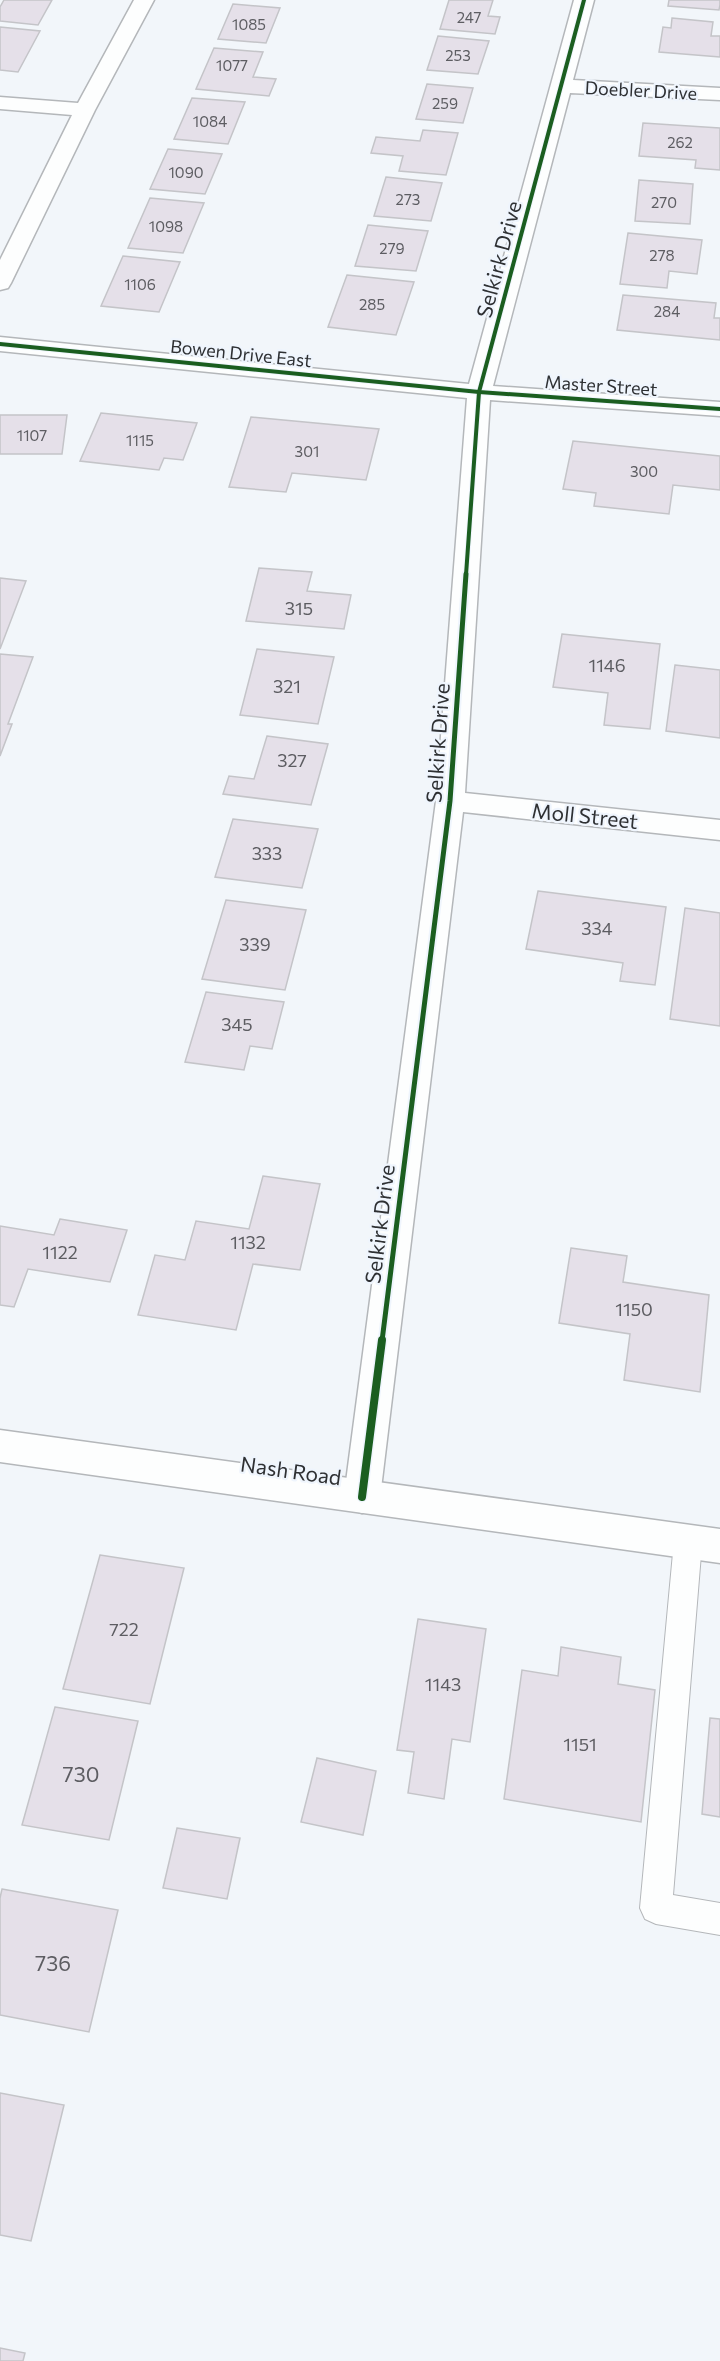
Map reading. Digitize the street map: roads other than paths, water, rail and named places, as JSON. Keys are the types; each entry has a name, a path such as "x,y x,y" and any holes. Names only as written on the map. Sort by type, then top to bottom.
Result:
{"street":[{"path":"0,283 85,110 144,0"},
{"name":"Selkirk Drive","path":"362,1497 450,801 479,392 584,0"},
{"name":"Doebler Drive","path":"562,86 720,94"},
{"path":"0,103 85,110"},
{"name":"Bowen Drive East","path":"0,344 479,392"},
{"name":"Master Street","path":"479,392 720,408"},
{"name":"Moll Street","path":"450,801 720,830"},
{"name":"Nash Road","path":"0,1446 704,1544"}],"lane":[{"path":"704,1544 656,1908 720,1919"}]}
